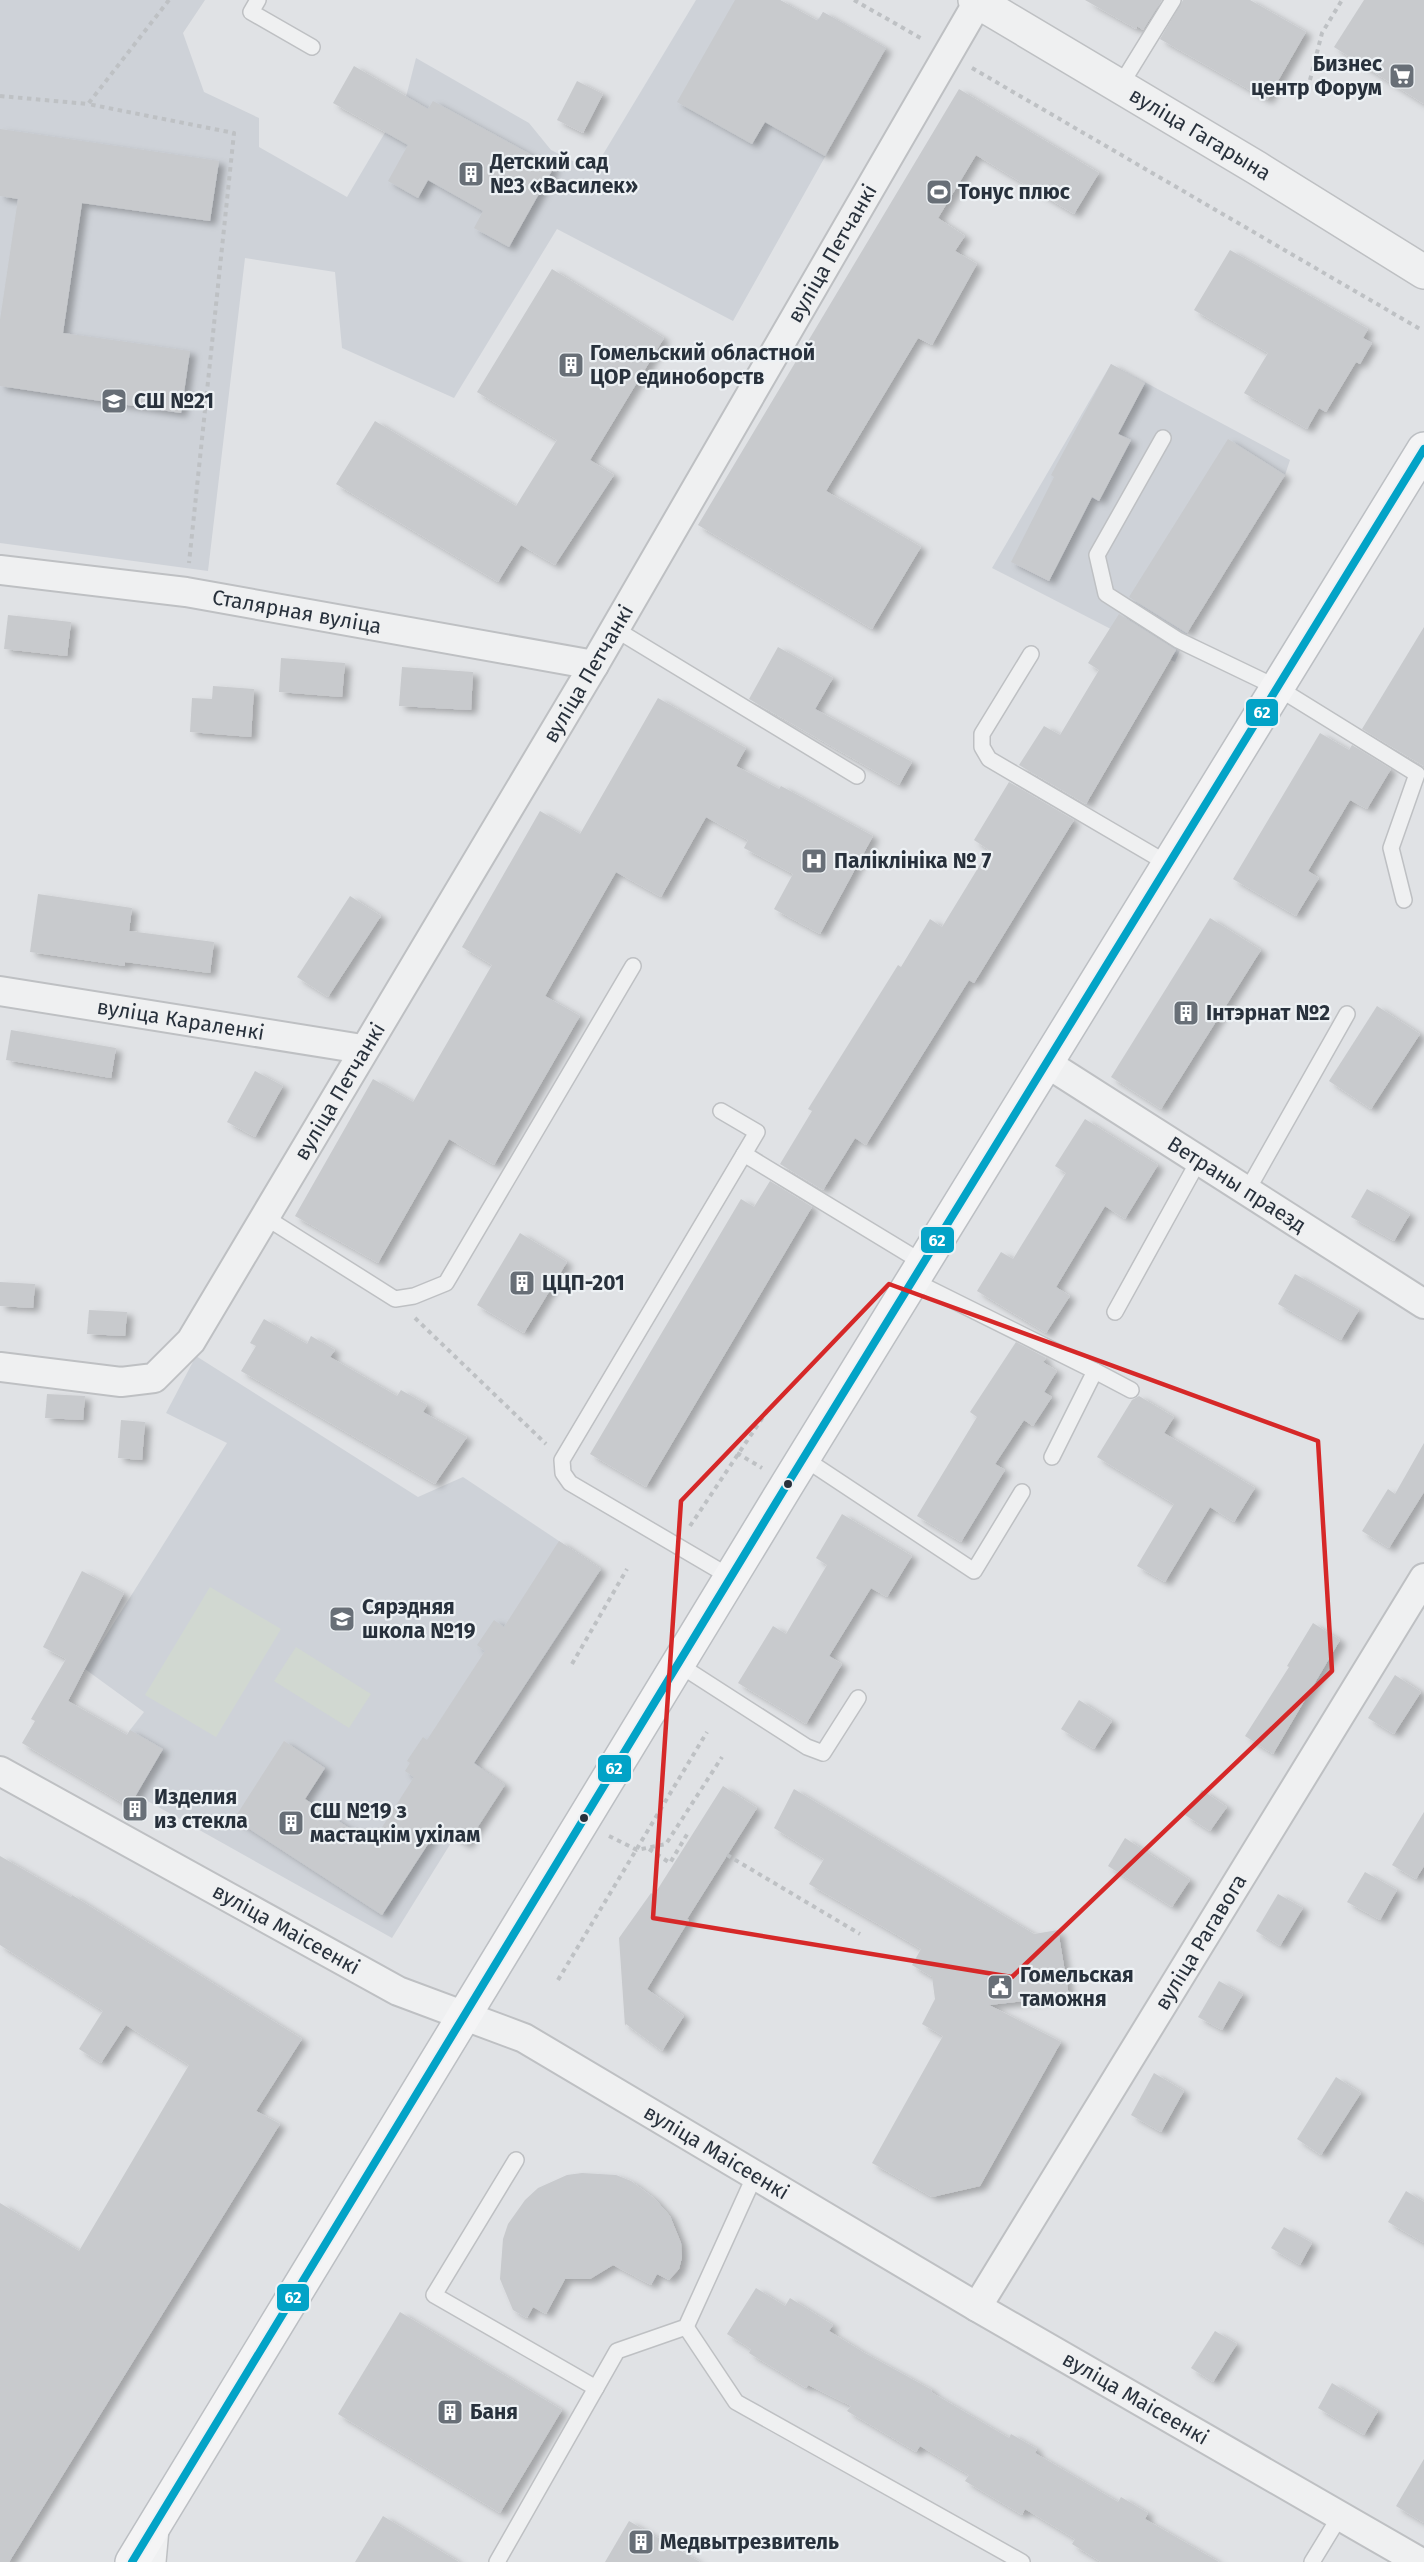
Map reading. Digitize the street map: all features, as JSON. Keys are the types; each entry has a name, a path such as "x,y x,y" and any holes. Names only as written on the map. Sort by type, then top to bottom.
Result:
{"main road":[{"path":"132,2562 462,2017 1424,449"}],"street":[{"name":"вуліца Петчанкі","path":"0,1367 121,1382 154,1378 191,1341 594,665 948,54 976,1"},
{"name":"вуліца Гагарына","path":"976,1 1120,86 1424,272"},
{"name":"Сталярная вуліца","path":"0,570 186,592 594,665"},
{"name":"вуліца Караленкі","path":"0,991 363,1049"},
{"name":"Ветраны праезд","path":"1048,1064 1424,1304"},
{"name":"вуліца Рагавога","path":"977,2307 1424,1578"},
{"name":"вуліца Маісеенкі","path":"0,1771 398,1991 462,2017 524,2038 977,2307 1420,2562"}],"lane":[{"path":"258,0 251,12 312,47"},
{"path":"1120,86 1173,0"},
{"path":"1163,438 1097,555 1106,594 1178,640 1278,688 1420,776 1391,848 1404,900"},
{"path":"615,629 857,776"},
{"path":"1031,654 982,734 982,747 988,759 1170,865"},
{"path":"265,1217 395,1299 414,1296 446,1283 633,966"},
{"path":"1247,1191 1347,1014"},
{"path":"721,1111 757,1132 562,1460 563,1473 570,1483 732,1578"},
{"path":"744,1154 920,1272 1131,1390"},
{"path":"1115,1312 1199,1160"},
{"path":"1052,1457 1095,1371"},
{"path":"805,1459 974,1571 1022,1492"},
{"path":"678,1664 807,1747 823,1754 858,1698"},
{"path":"516,2160 434,2295 596,2388"},
{"path":"497,2562 618,2351 687,2327 755,2175"},
{"path":"687,2327 736,2402 1022,2562"},
{"path":"158,2562 163,2509"},
{"path":"1312,2562 1340,2516"}],"path":[{"path":"88,104 169,0"},
{"path":"854,0 1420,329"},
{"path":"1310,80 1322,33 1342,0"},
{"path":"0,96 88,104 234,133 186,592"},
{"path":"395,1299 562,1460"},
{"path":"676,1546 769,1408"},
{"path":"572,1664 627,1569"},
{"path":"558,1980 707,1732"},
{"path":"637,1850 666,1845 722,1757"},
{"path":"648,1848 670,1863 689,1832"},
{"path":"727,1855 860,1934"}],"highlighted area":[{"path":"889,1284 1318,1441 1332,1671 1012,1977 653,1918 681,1501"}],"shaded area":[{"path":"0,0 205,0 183,33 204,92 259,118 259,147 347,197 406,97 416,58 529,123 551,150 593,171 696,0 780,0 817,21 823,12 886,48 733,321 557,229 454,398 342,348 335,272 245,258 208,571 0,543"},
{"path":"1111,364 1290,460 1285,475 1189,629 1175,662 992,568"},
{"name":"Сярэдняя школа №19","path":"196,1356 418,1497 463,1477 601,1569 475,1763 505,1785 466,1845 454,1838 392,1938 103,1776 130,1730 144,1712 85,1669 227,1443 166,1413"},
{"path":"210,1587 281,1629 216,1737 145,1695"},
{"path":"296,1647 371,1694 349,1728 274,1681"}],"building":[{"path":"735,0 780,0 818,21 823,12 886,48 825,156 765,122 752,144 677,102"},
{"path":"1085,0 1162,0 1143,30 1137,26 1136,29"},
{"path":"1183,0 1250,0 1306,32 1267,100 1160,39"},
{"name":"Бизнес центр Форум","path":"1364,0 1424,0 1424,104 1334,47"},
{"name":"Детский сад №3 «Василек»","path":"354,66 428,109 433,101 554,167 509,247 474,228 483,211 428,180 418,198 388,181 408,145 333,103"},
{"path":"577,81 603,94 583,133 557,120"},
{"path":"959,89 1099,173 1074,214 976,155 938,218 965,236 955,251 977,264 932,345 918,338 826,491 921,547 872,629 698,525"},
{"name":"СШ №21","path":"0,129 219,161 210,221 82,203 63,333 190,351 181,413 0,386 0,320 18,199 0,196"},
{"path":"1230,250 1368,329 1363,338 1372,343 1360,364 1356,362 1326,412 1319,408 1307,429 1244,393 1268,353 1194,310"},
{"path":"552,269 664,338 590,460 614,475 555,565 521,545 498,582 336,484 375,421 516,506 557,440 477,392"},
{"path":"1111,364 1145,383 1118,434 1131,440 1099,501 1092,497 1049,581 1011,562 1054,477 1051,475"},
{"path":"1228,439 1285,475 1187,633 1129,597"},
{"path":"1119,614 1176,650 1086,804 1019,765 1044,726 1060,735 1099,670 1088,663"},
{"path":"8,615 71,622 67,656 4,649"},
{"path":"1424,627 1424,766 1362,729"},
{"path":"778,647 833,678 815,709 912,762 899,785 749,699"},
{"path":"281,658 345,663 342,697 279,692"},
{"path":"402,667 473,672 471,710 399,706"},
{"path":"213,686 254,689 251,737 190,732 192,698 212,699"},
{"path":"658,698 746,748 736,766 779,789 781,786 873,836 820,934 774,909 793,874 744,848 748,840 706,817 661,897 616,872 545,996 580,1016 494,1165 449,1139 378,1263 295,1216 373,1079 413,1102 492,965 462,947 540,811 580,834"},
{"path":"1320,733 1349,750 1352,745 1391,769 1367,809 1350,800 1308,871 1319,878 1296,916 1233,879"},
{"path":"1009,782 1074,820 974,983 969,980 866,1145 855,1138 823,1190 780,1164 812,1111 808,1109 898,965 901,967 930,919 942,927 989,850 974,840"},
{"path":"38,894 132,908 129,931 214,942 210,973 125,962 125,966 30,952"},
{"path":"350,896 381,916 328,997 297,977"},
{"name":"Інтэрнат №2","path":"1210,918 1261,950 1161,1109 1111,1077"},
{"path":"1377,1006 1420,1034 1371,1109 1329,1081"},
{"path":"11,1030 116,1048 111,1078 6,1060"},
{"path":"255,1071 283,1086 255,1137 227,1122"},
{"path":"1085,1119 1158,1165 1125,1219 1105,1206 1056,1287 1070,1296 1046,1333 977,1291 1001,1252 1013,1259 1066,1173 1055,1166"},
{"path":"770,1181 812,1207 646,1487 590,1454 741,1199 754,1207"},
{"path":"1367,1189 1410,1214 1394,1241 1351,1217"},
{"name":"ЦЦП-201","path":"520,1233 567,1262 524,1333 477,1305"},
{"path":"1295,1274 1359,1310 1341,1340 1278,1304"},
{"path":"0,1282 35,1284 33,1308 0,1306"},
{"path":"89,1310 127,1312 125,1336 87,1334"},
{"path":"264,1319 307,1344 311,1336 335,1350 330,1357 397,1396 401,1390 427,1405 423,1412 467,1437 435,1484 241,1371 256,1346 250,1343"},
{"path":"1016,1342 1046,1358 1043,1362 1057,1371 1044,1392 1052,1397 1033,1426 1024,1420 995,1464 1005,1470 961,1542 917,1516 977,1417 970,1412"},
{"path":"47,1394 85,1396 83,1420 45,1418"},
{"path":"1139,1396 1174,1417 1164,1433 1255,1488 1234,1522 1210,1507 1165,1582 1137,1566 1174,1504 1097,1457 1132,1400"},
{"path":"121,1420 145,1422 142,1460 118,1458"},
{"path":"1424,1443 1424,1492 1389,1548 1362,1531 1388,1489 1395,1494"},
{"path":"842,1514 912,1556 887,1597 871,1588 829,1656 842,1664 806,1724 738,1683 773,1626 786,1634 827,1565 816,1558"},
{"name":"СШ №19 з мастацкім ухілам","path":"559,1541 601,1569 474,1763 505,1785 466,1845 439,1827 382,1915 234,1819 284,1741 325,1768 305,1799 372,1843 414,1777 405,1771 410,1763 407,1761 423,1737 427,1740 485,1651 477,1645 494,1620 504,1627"},
{"path":"82,1571 124,1593 68,1701 127,1735 130,1730 163,1749 129,1807 22,1743 35,1721 31,1719 66,1659 43,1647"},
{"path":"1313,1623 1340,1640 1273,1754 1245,1736 1289,1667 1287,1666"},
{"path":"1395,1675 1421,1692 1394,1734 1368,1718"},
{"path":"1079,1700 1112,1721 1094,1749 1061,1729"},
{"path":"723,1786 757,1808 687,1919 689,1920 647,1989 684,2016 662,2051 626,2024 625,2026 619,1938 651,1893 654,1895"},
{"path":"794,1789 1034,1934 1058,1930 1069,1996 989,2005 1061,2042 980,2186 932,2197 872,2163 943,2036 922,2024 935,1999 932,1977 912,1965 921,1949 809,1884 824,1859 774,1828"},
{"path":"1202,1790 1227,1807 1210,1831 1185,1815"},
{"path":"1424,1812 1424,1866 1416,1879 1392,1865"},
{"path":"1125,1838 1190,1880 1172,1907 1108,1866"},
{"path":"0,1856 71,1897 72,1895 302,2039 256,2111 280,2124 9,2562 0,2562 0,2203 79,2251 189,2065 126,2025 101,2063 79,2049 103,2011 0,1945"},
{"path":"1365,1872 1397,1890 1380,1920 1347,1902"},
{"path":"1278,1894 1303,1908 1280,1946 1256,1931"},
{"path":"1219,1981 1243,1994 1222,2030 1198,2017"},
{"path":"1154,2073 1184,2091 1161,2132 1131,2115"},
{"path":"1336,2077 1361,2093 1321,2155 1297,2139"},
{"path":"582,2173 616,2175 631,2181 654,2198 670,2216 681,2243 682,2257 679,2269 669,2280 657,2274 651,2285 613,2265 590,2279 565,2279 546,2314 533,2307 527,2318 513,2310 500,2279 503,2239 508,2224 525,2200 538,2188 567,2175"},
{"path":"1406,2191 1424,2202 1424,2243 1388,2222"},
{"path":"1284,2227 1312,2243 1300,2265 1271,2248"},
{"path":"756,2288 785,2306 790,2298 833,2325 829,2331 863,2352 932,2390 931,2392 1009,2438 1011,2434 1037,2449 1035,2453 1118,2502 1121,2497 1148,2513 1145,2519 1219,2562 1101,2562 1072,2544 1075,2539 1025,2509 1022,2515 965,2481 969,2475 920,2446 916,2452 847,2411 851,2406 808,2385 806,2388 749,2353 751,2349 727,2334"},
{"name":"Баня","path":"400,2312 562,2410 500,2513 338,2414"},
{"path":"1215,2331 1237,2344 1213,2382 1191,2368"},
{"path":"1332,2383 1378,2411 1364,2435 1318,2408"},
{"path":"1424,2459 1424,2523 1396,2506"},
{"path":"383,2516 459,2562 355,2562"},
{"name":"Медвытрезвитель","path":"629,2521 700,2562 605,2562"}],"transit line":[{"name":"62","path":"132,2562 788,1483 1424,449"}],"place":[{"name":"Бизнес центр Форум","path":"1402,76"},
{"name":"Детский сад №3 «Василек»","path":"471,174"},
{"name":"Тонус плюс","path":"939,192"},
{"name":"Гомельский областной ЦОР единоборств","path":"571,365"},
{"name":"СШ №21","path":"114,401"},
{"name":"Паліклініка № 7","path":"814,861"},
{"name":"Інтэрнат №2","path":"1186,1013"},
{"name":"ЦЦП-201","path":"522,1283"},
{"name":"Сярэдняя школа №19","path":"342,1619"},
{"name":"Изделия из стекла","path":"135,1809"},
{"name":"СШ №19 з мастацкім ухілам","path":"291,1823"},
{"name":"Гомельская таможня","path":"1000,1987"},
{"name":"Баня","path":"450,2412"},
{"name":"Медвытрезвитель","path":"641,2542"}]}
